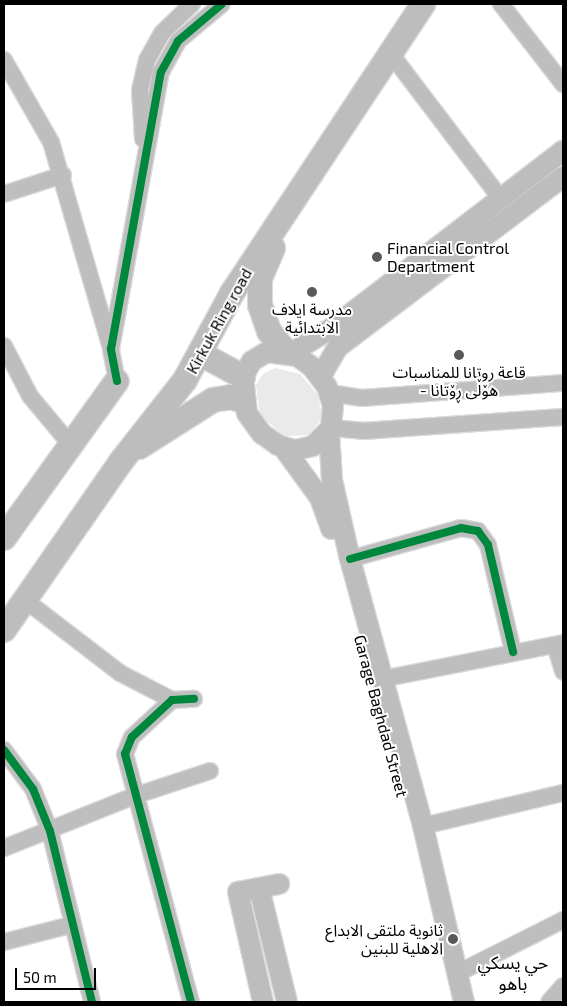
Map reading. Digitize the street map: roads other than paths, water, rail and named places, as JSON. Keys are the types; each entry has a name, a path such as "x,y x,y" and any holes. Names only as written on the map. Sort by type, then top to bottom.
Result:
{"highway":[{"name":"Kirkuk Ring road","path":"4,630 128,452 149,428 201,354 232,293 423,4"},
{"path":"281,218 259,292 268,331 288,352"},
{"path":"201,354 243,377"},
{"path":"4,538 70,444 117,382"},
{"path":"128,452 175,428 213,400 225,397 243,402"}],"main road":[{"path":"563,151 332,328 288,352 256,358 243,377 243,402 258,429 283,447 307,449 330,430 325,385 338,347 563,177"},
{"path":"288,352 325,385"},
{"name":"Garage Baghdad Street","path":"330,430 332,480 350,560 423,826 458,996"},
{"name":"Garage Baghdad Street","path":"283,447 315,489 328,515 458,996"},
{"path":"263,1002 238,892 279,884"},
{"path":"259,888 287,1002"}],"street":[{"path":"146,154 139,106 143,75 162,33 192,4"},
{"path":"111,349 146,154 166,60 185,33 222,4"},
{"path":"501,4 563,84"},
{"path":"391,54 501,199"},
{"path":"4,60 51,142 111,349 117,382"},
{"path":"4,194 62,175"},
{"path":"4,346 30,396 70,444"},
{"path":"325,385 362,398 563,383"},
{"path":"330,430 363,431 563,416"},
{"path":"350,560 461,528 478,531 488,545 513,652"},
{"path":"25,600 120,673 172,700 194,699"},
{"path":"382,679 559,644 563,672"},
{"path":"172,700 127,746 125,758 191,1002"},
{"path":"4,750 33,789 50,831 71,925 92,1002"},
{"path":"4,848 134,796 210,771"},
{"path":"423,826 563,792"},
{"path":"458,996 563,920"},
{"path":"4,942 71,925"},
{"path":"549,1002 563,986"}],"place":[{"name":"Financial Control Department","path":"377,257"},
{"name":"مدرسة ايلاف الابتدائية","path":"312,292"},
{"name":"قاعة روتانا للمناسبات - هۆڵی ڕۆتانا","path":"459,355"},
{"name":"ثانوية ملتقى الابداع الاهلية للبنين","path":"453,939"}],"district":[{"name":"حي يسكي باهو","path":"513,973"}]}
